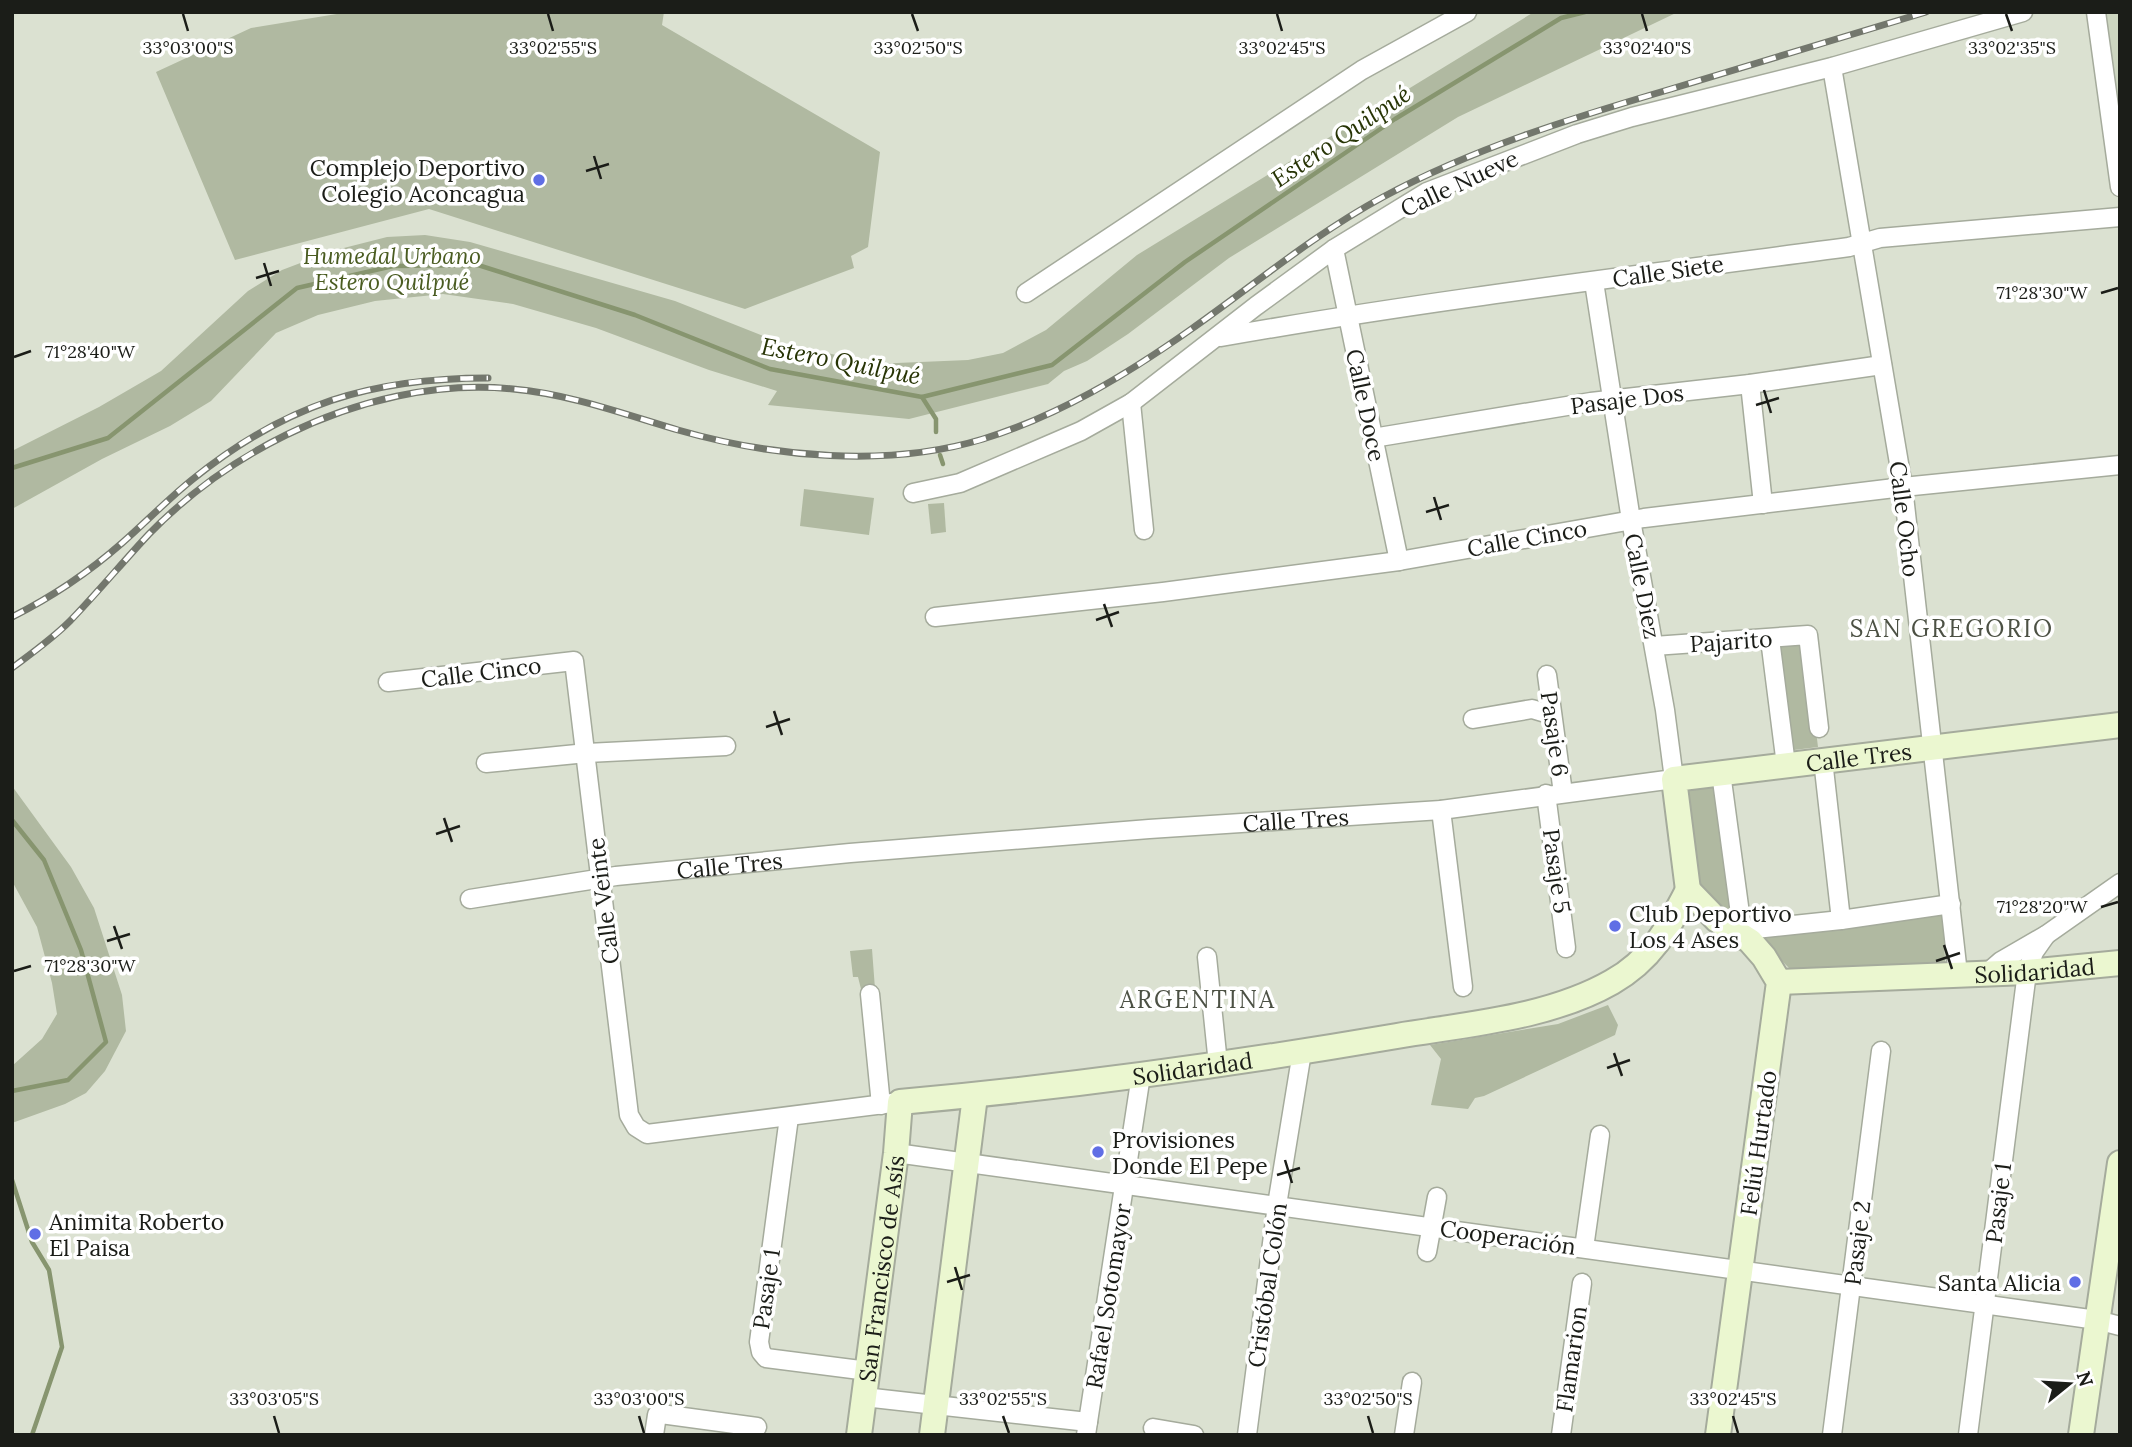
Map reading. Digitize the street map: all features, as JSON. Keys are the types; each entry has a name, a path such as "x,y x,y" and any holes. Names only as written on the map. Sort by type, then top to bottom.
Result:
{"main road":[{"name":"Calle Tres","path":"1674,779 2120,725"},
{"name":"Calle Diez","path":"1674,779 1688,890"},
{"path":"1688,890 1717,920 1750,941 1764,957 1779,982"},
{"name":"Solidaridad","path":"890,1104 975,1096 1302,1052 1512,1016 1562,1003 1611,983 1647,955 1664,936 1688,890"},
{"name":"Solidaridad","path":"1779,982 2026,972 2120,963"},
{"name":"Feliú Hurtado","path":"1718,1435 1779,982"},
{"path":"932,1435 975,1096"},
{"name":"San Francisco de Asís","path":"859,1435 895,1153 890,1104"},
{"path":"2081,1435 2108,1323 2120,1163"}],"street":[{"path":"1026,293 1362,70 1467,12"},
{"name":"Calle Nueve","path":"913,492 960,483 1081,431 1131,403 1334,249 1427,192 1529,151 1632,117 1832,66 2023,12"},
{"path":"2096,12 2120,187"},
{"name":"Calle Ocho","path":"1832,66 1903,486 1958,974"},
{"name":"Calle Siete","path":"1217,338 1445,299 1594,282 1863,243 1880,238 2120,217"},
{"name":"Calle Doce","path":"1334,249 1399,561"},
{"name":"Calle Diez","path":"1594,282 1630,520 1665,709 1674,779"},
{"name":"Pasaje Dos","path":"1373,438 1612,399 1750,384 1882,365"},
{"path":"1750,384 1763,504"},
{"path":"1131,403 1144,530"},
{"name":"Calle Cinco","path":"935,617 1163,592 1399,561 1630,520 1903,486 2120,465"},
{"name":"Pajarito","path":"1654,646 1808,635 1819,728"},
{"path":"1770,639 1786,765"},
{"name":"Calle Cinco","path":"388,682 574,661"},
{"name":"Calle Veinte","path":"574,661 629,1115 636,1127 647,1134"},
{"name":"Pasaje 6","path":"1547,675 1552,715 1555,794"},
{"path":"1473,719 1532,709 1552,715"},
{"path":"486,763 587,753 726,746"},
{"path":"1823,760 1841,920"},
{"path":"1721,773 1741,920 1736,931"},
{"name":"Calle Tres","path":"470,899 616,876 850,853 1149,829 1441,810 1674,779"},
{"name":"Pasaje 5","path":"1555,794 1566,948"},
{"path":"1441,810 1463,987"},
{"path":"1986,974 2001,961 2046,935 2120,883"},
{"path":"1736,931 1841,920 1951,904"},
{"name":"Pasaje 1","path":"1968,1435 2026,972 2034,952 2046,935"},
{"path":"1207,957 1218,1064"},
{"path":"870,994 890,1104"},
{"name":"Pasaje 2","path":"1832,1435 1881,1051"},
{"name":"Cristóbal Colón","path":"1247,1435 1277,1205 1302,1052"},
{"name":"Rafael Sotomayor","path":"1087,1428 1141,1074"},
{"name":"Solidaridad","path":"647,1134 890,1104"},
{"name":"Pasaje 1","path":"789,1117 759,1342 761,1352 766,1358 868,1371"},
{"path":"1584,1248 1600,1135"},
{"name":"Cooperación","path":"895,1153 1125,1183 2108,1323"},
{"path":"1427,1252 1437,1197"},
{"name":"Flamarion","path":"1561,1435 1582,1283"},
{"path":"1404,1435 1412,1382"},
{"path":"864,1397 1087,1428"},
{"path":"654,1435 657,1415 666,1414 720,1429 757,1427"},
{"path":"1153,1428 1194,1435"}],"shaded area":[{"path":"2105,12 2120,12 2120,114"}],"green space":[{"name":"Complejo Deportivo Colegio Aconcagua","path":"349,12 664,12 662,25 880,152 868,247 851,256 854,268 745,309 429,209 235,260 156,72 251,28"},
{"name":"Humedal Urbano Estero Quilpué","path":"1534,12 1678,12 1458,117 1229,258 1128,334 1087,361 1064,371 1048,384 909,419 768,405 777,391 709,370 596,328 513,304 443,294 375,301 318,315 276,333 211,401 170,426 102,459 12,509 12,451 99,407 161,371 248,291 282,270 332,251 387,237 425,235 470,242 675,301 804,352 807,348 873,364 968,360 1003,353 1046,330 1137,255"},
{"path":"804,489 874,498 869,535 800,526"},
{"path":"944,503 946,532 931,534 928,504"},
{"path":"1804,637 1818,747 1786,751 1772,641"},
{"path":"1718,784 1736,921 1704,889 1695,868 1690,844 1685,796 1689,789"},
{"path":"12,786 71,867 94,908 122,995 126,1031 105,1071 86,1093 65,1104 12,1123 12,1066 42,1039 57,1014 37,927 12,881"},
{"path":"1943,911 1945,962 1865,970 1792,971 1773,952 1765,937 1772,931"},
{"path":"872,949 875,989 869,991 861,989 858,977 853,977 850,951"},
{"path":"1608,1005 1618,1025 1615,1035 1475,1098 1468,1109 1431,1105 1441,1059 1430,1045 1558,1024"}],"waterway":[{"name":"Estero Quilpué","path":"12,468 108,438 297,288 393,266 478,265 635,315 770,369 922,397 1052,365 1185,262 1395,119 1561,18 1585,12"},
{"path":"922,397 936,419 936,432"},
{"path":"940,455 943,464"},
{"name":"Estero Quilpué","path":"12,820 44,860 81,950 106,1042 68,1080 12,1091"},
{"path":"12,1180 32,1242 49,1270 62,1347 32,1435"}],"railway":[{"path":"12,668 63,628 149,534 196,492 267,445 340,412 396,396 484,387 555,395 714,439 791,452 830,456 908,454 983,439 1038,419 1091,393 1190,330 1332,227 1417,179 1488,149 1597,111 1926,12"},
{"path":"12,617 97,564 184,487 228,453 296,414 368,390 406,383 488,378"}],"place":[{"name":"Complejo Deportivo Colegio Aconcagua","path":"539,180"},
{"name":"Club Deportivo Los 4 Ases","path":"1615,926"},
{"name":"Provisiones Donde El Pepe","path":"1098,1152"},
{"name":"Animita Roberto El Paisa","path":"35,1234"},
{"name":"Santa Alicia","path":"2075,1282"}],"district":[{"name":"SAN GREGORIO","path":"1952,628"},
{"name":"ARGENTINA","path":"1198,999"}]}
